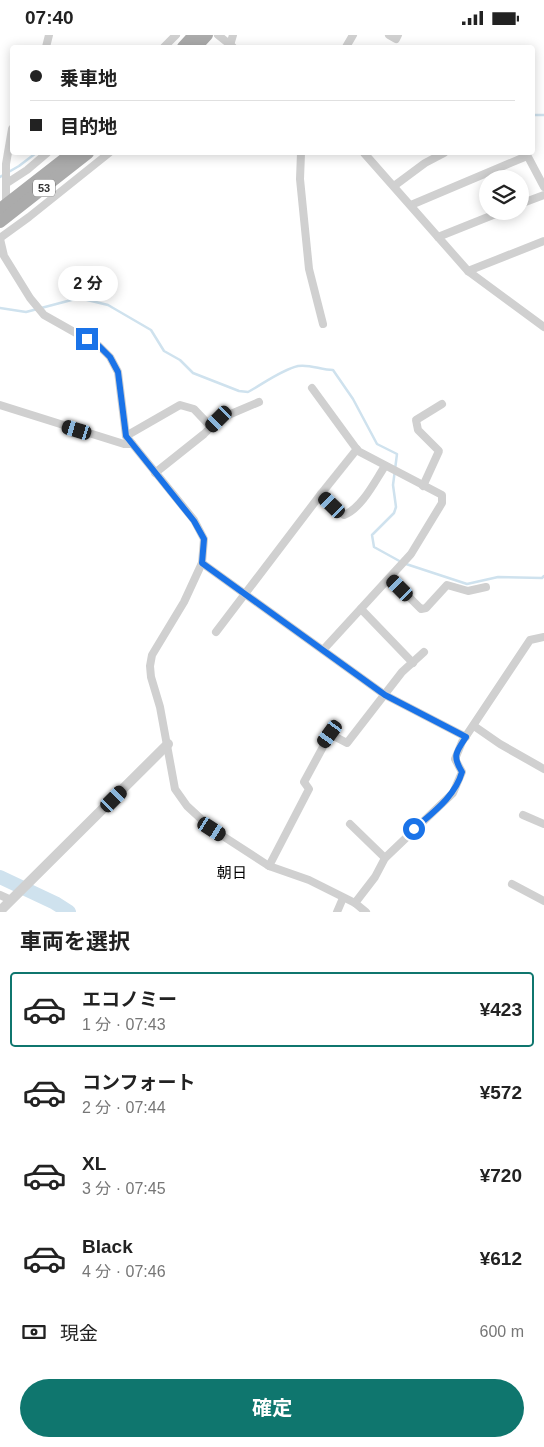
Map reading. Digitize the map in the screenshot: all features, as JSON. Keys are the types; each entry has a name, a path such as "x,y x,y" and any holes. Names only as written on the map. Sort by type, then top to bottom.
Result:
{"main road":[{"path":"185,45 194,35"},
{"path":"198,45 207,35"},
{"name":"53","path":"3,207 69,155"},
{"name":"53","path":"0,223 85,155"}],"street":[{"path":"166,45 176,35"},
{"path":"218,35 231,45"},
{"path":"389,35 396,39 398,35"},
{"path":"3,207 7,183 6,163 10,140"},
{"path":"7,183 27,170 45,155"},
{"path":"107,155 0,238 4,256 44,315 99,346 110,357 118,372 126,436 198,527 204,539 202,563 184,602 152,655 151,677 168,744 175,789 187,807 212,829 269,866 309,880 355,903 366,912"},
{"path":"300,155 300,179 309,269 323,325"},
{"path":"366,155 468,271 544,327"},
{"path":"394,187 425,163 440,155"},
{"path":"411,205 525,155"},
{"path":"528,155 544,187"},
{"path":"529,201 544,195"},
{"path":"438,237 480,220"},
{"path":"468,271 544,241"},
{"path":"312,388 357,449 442,495 442,503 411,554 323,650"},
{"path":"155,473 212,427 219,419 259,402"},
{"path":"423,485 439,451 418,430 416,420 442,404"},
{"path":"0,405 124,444 132,444"},
{"path":"126,436 180,405 194,409 212,427"},
{"path":"216,632 357,449"},
{"path":"321,494 344,515 349,514 362,500 385,465"},
{"path":"202,563 385,695 466,737"},
{"path":"390,578 421,609 426,608 447,585 468,591 486,587"},
{"path":"361,609 413,663"},
{"path":"355,903 375,877 385,858 453,793 462,772 455,759 456,754 530,640 544,637"},
{"path":"269,866 309,789 304,782 317,762 324,743 330,734 347,743 385,695 424,652"},
{"path":"474,725 500,744 544,769"},
{"path":"0,911 168,744"},
{"path":"523,815 544,824"},
{"path":"350,824 385,858"},
{"path":"512,884 544,901"},
{"path":"0,895 11,899"},
{"path":"337,912 344,898"}],"waterway":[{"path":"535,115 544,115"},
{"path":"0,177 33,155"},
{"path":"0,308 26,312 79,298 108,305 151,330 164,351 180,360 193,373 239,391 248,392 279,374 298,366 333,370 353,399 377,444 397,454 393,485 396,507 394,513 372,535 374,547 403,563 467,584 498,577 542,578 544,576"},
{"path":"0,877 55,903 69,912"}],"district":[{"name":"朝日","path":"232,873"}],"route":[{"path":"87,339 99,346 110,357 118,372 126,436 194,521 204,539 202,563 385,695 466,737 456,754 455,759 462,772 453,793 414,829"}]}
